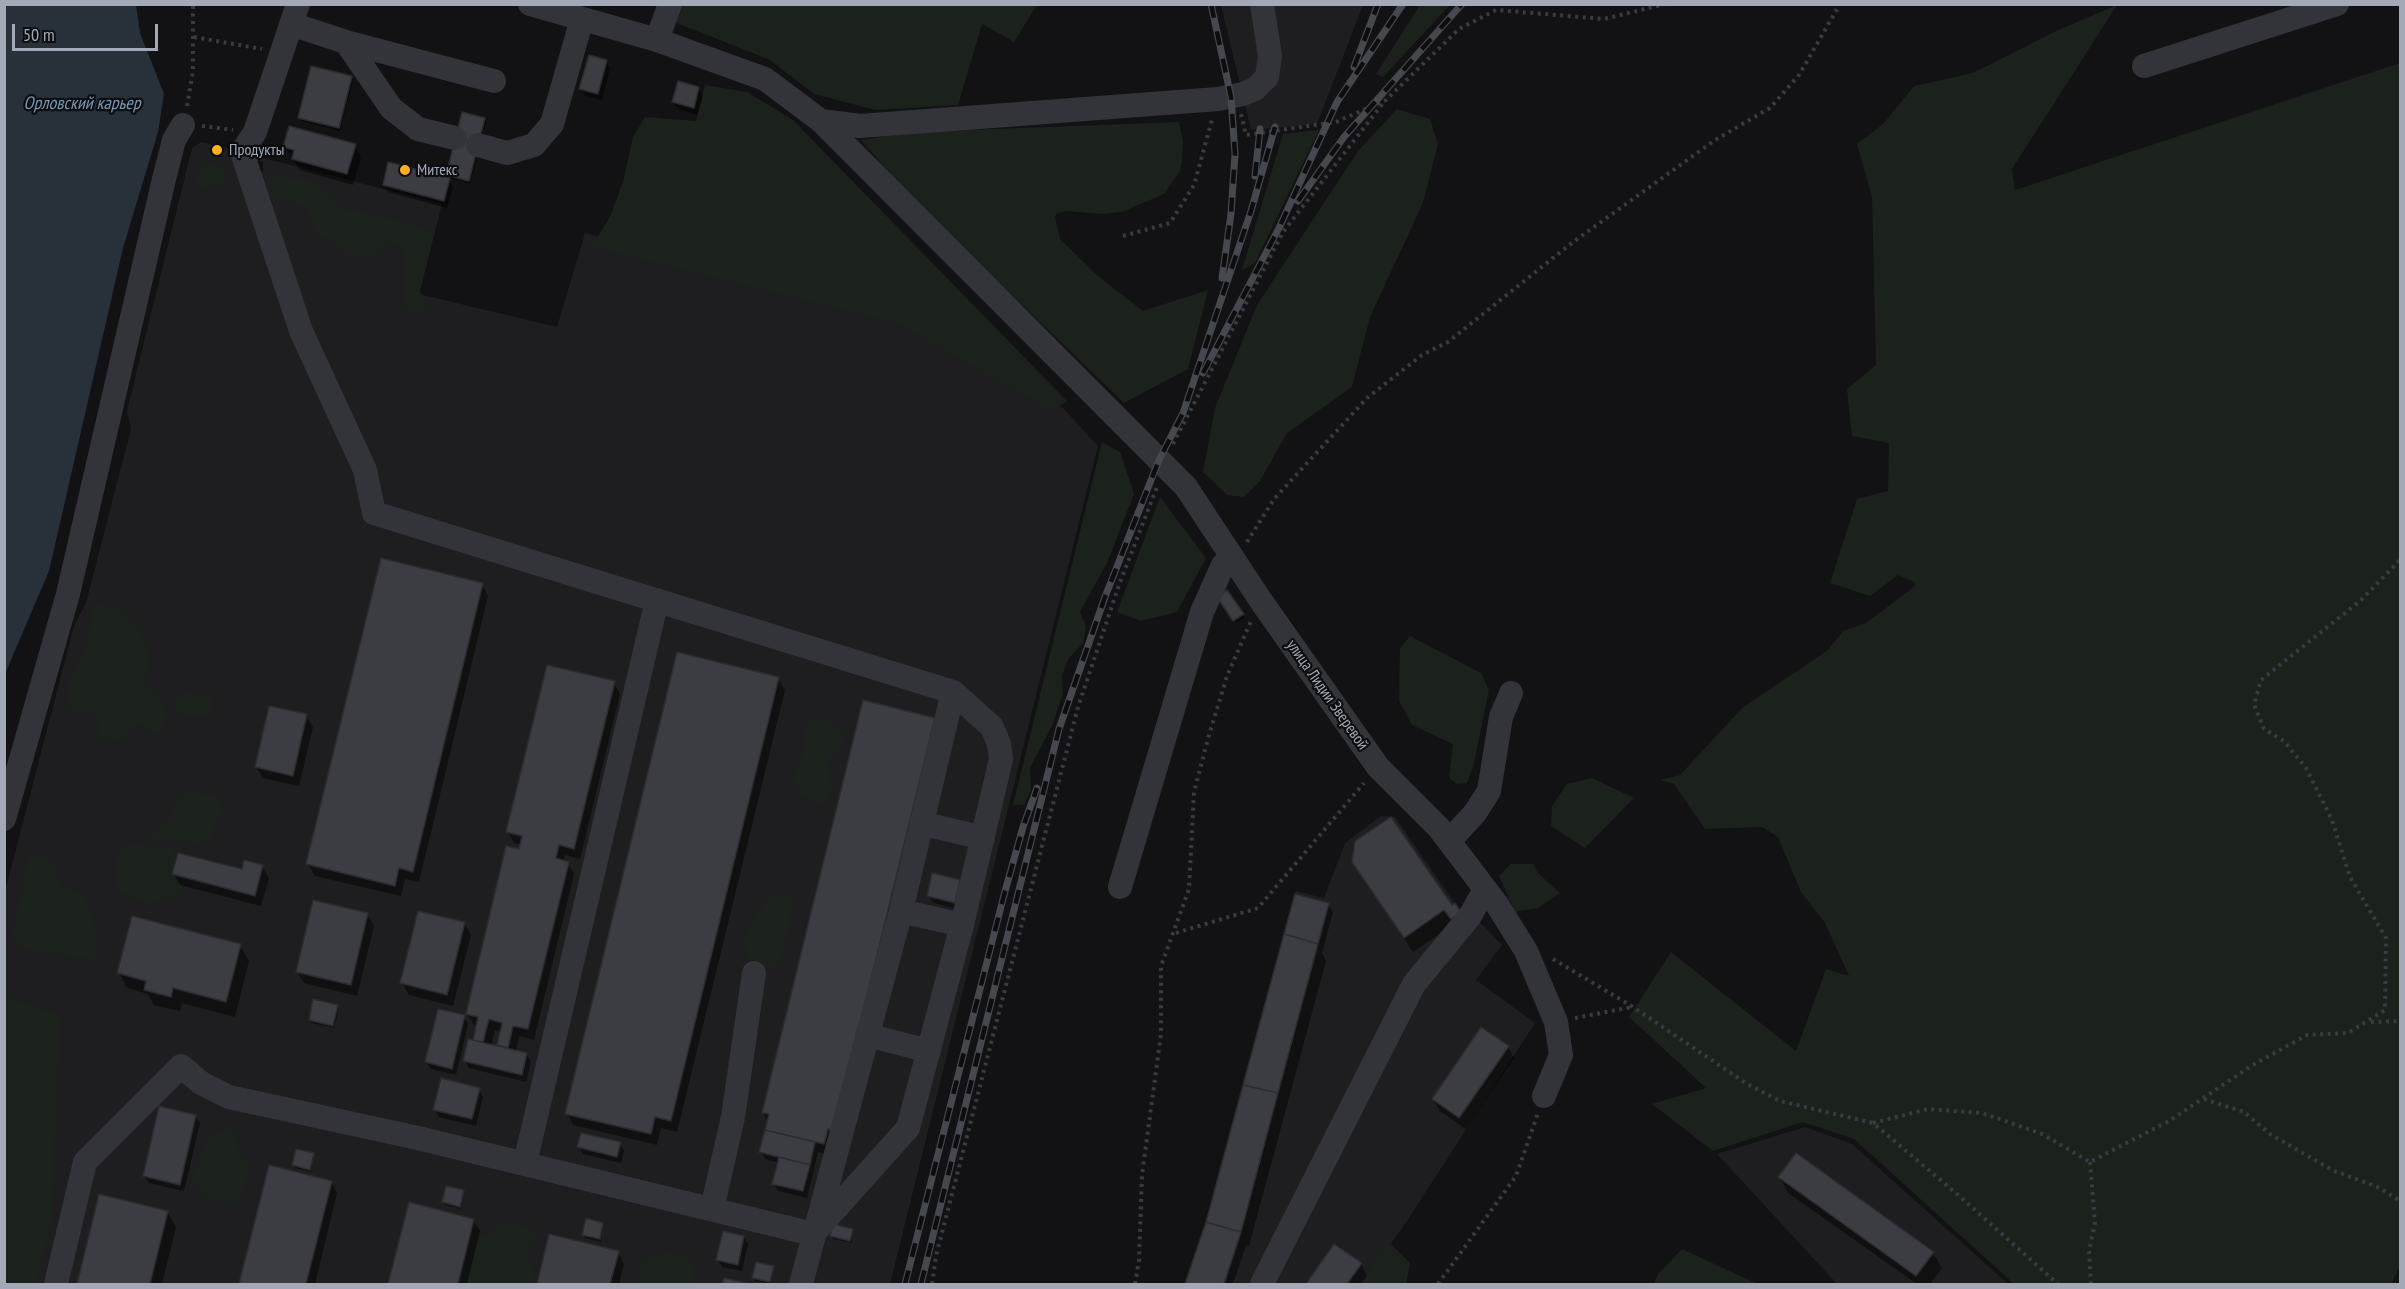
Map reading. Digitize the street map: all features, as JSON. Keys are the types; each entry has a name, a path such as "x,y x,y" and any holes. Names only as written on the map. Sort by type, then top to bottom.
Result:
{"street":[{"name":"улица Лидии Зверевой","path":"530,4 657,40 765,79 821,121 1186,487 1261,602 1378,767 1449,841 1484,891 1498,906 1526,951 1556,1022 1561,1055 1544,1096"},
{"path":"657,40 670,4"},
{"path":"821,121 860,126 1227,97 1256,89 1267,77 1270,56 1262,4"},
{"path":"2144,66 2337,4"},
{"path":"494,81 346,42 295,14 255,132 242,152 301,331 365,470 374,513 953,692 992,727 999,744 1001,759 983,838 908,1128 813,1234"},
{"path":"478,145 507,153 534,145 552,124 582,19"},
{"path":"346,42 391,108 418,129 455,138"},
{"path":"4,819 68,594 164,179 174,140 183,124"},
{"path":"1120,887 1202,612 1223,565 1232,557"},
{"path":"525,1163 657,600"},
{"path":"801,1284 901,911 953,692"},
{"path":"1449,841 1475,813 1489,791 1501,717 1510,693"},
{"path":"921,823 983,838"},
{"path":"1262,1284 1414,984 1470,916 1484,891"},
{"path":"901,911 962,925"},
{"path":"712,1209 733,1117 754,973"},
{"path":"867,1035 929,1051"},
{"path":"56,1284 85,1162 181,1066 201,1083 229,1096 525,1163 813,1234"}],"path":[{"path":"193,4 193,71 183,124 255,132"},
{"path":"932,1284 939,1244 1078,707 1119,585 1164,464 1283,232 1386,100 1459,30 1496,10 1604,19 1665,4"},
{"path":"1232,557 1251,537 1274,499 1367,398 1422,355 1448,342 1602,221 1715,140 1770,108 1798,75 1840,4"},
{"path":"194,37 283,52"},
{"path":"1227,97 1246,135 1336,122 1386,100"},
{"path":"1124,236 1170,223 1194,185 1227,97"},
{"path":"2090,1162 2169,1121 2251,1066 2307,1035 2348,1033 2370,1022 2385,1010 2386,938 2350,877 2332,820 2306,768 2284,741 2264,729 2254,705 2261,680 2360,601 2400,560"},
{"path":"1135,1284 1139,1260 1142,1175 1161,1034 1161,966 1175,933 1189,889 1194,792 1209,735 1227,676 1261,602"},
{"path":"1175,933 1258,908 1378,767"},
{"path":"1526,951 1544,954 1633,1007 1746,1084 1772,1096 1873,1123 2058,1284"},
{"path":"1556,1022 1633,1007"},
{"path":"2370,1022 2400,1021"},
{"path":"1438,1284 1516,1176 1544,1096"},
{"path":"2203,1098 2244,1112 2270,1134 2332,1170 2380,1188 2400,1202"},
{"path":"1873,1123 1928,1109 1982,1113 2042,1134 2090,1162"},
{"path":"2090,1162 2095,1223 2089,1251 2091,1284"}],"shaded area":[{"path":"678,4 1037,5 1014,42 982,24 958,105 876,110 814,94 770,60 672,21"},
{"path":"1221,5 1363,5 1317,124 1251,130"},
{"path":"1420,5 1450,5 1383,77 1376,74"},
{"path":"2117,5 2012,169 2015,190 2400,63 2400,1266 2391,1284 2014,1284 1854,1139 1803,1122 1713,1151 1652,1104 1706,1088 1629,1017 1671,952 1796,1051 1826,969 1849,976 1825,923 1801,892 1778,837 1762,827 1705,829 1674,784 1660,780 1680,775 1742,708 1828,650 1843,631 1866,623 1915,586 1914,582 1898,575 1870,596 1830,583 1857,499 1888,491 1889,443 1852,436 1847,389 1876,365 1872,197 1857,144 1883,124 1914,86 1973,73 2056,31"},
{"path":"705,85 747,92 793,120 1067,401 1053,411 899,324 592,246 610,217 623,182 633,137 645,117 696,121"},
{"path":"1397,109 1430,119 1438,144 1423,203 1370,317 1352,387 1287,433 1260,481 1244,497 1227,495 1203,472 1215,408 1257,305 1358,151"},
{"path":"1179,122 1183,141 1180,171 1164,194 1122,212 1103,214 1066,211 1057,213 1055,217 1060,239 1098,276 1143,311 1208,290 1188,369 1124,403 908,195 861,140 913,132"},
{"path":"1319,130 1255,263 1242,270 1283,134"},
{"path":"201,142 442,204 419,294 557,327 585,233 905,319 1064,409 1098,446 890,1284 5,1284 5,891 74,626 86,603 131,429 127,411 192,148"},
{"path":"216,163 226,167 227,181 206,190 194,183 203,164"},
{"path":"280,175 316,182 341,209 367,213 435,231 420,291 428,308 420,315 406,310 404,249 391,242 376,256 352,257 333,240 318,236 307,209 287,198 266,198 265,189"},
{"path":"1102,442 1120,452 1134,494 1107,563 1080,612 1086,627 1083,643 1069,658 1062,675 1063,693 1052,726 1030,768 1031,790 1024,805 1013,805"},
{"path":"1160,497 1206,558 1177,612 1141,621 1117,612"},
{"path":"95,604 116,607 135,623 149,650 145,685 162,702 166,720 158,736 137,723 121,741 98,737 97,714 70,710 70,681 85,649"},
{"path":"1410,636 1481,673 1489,690 1473,767 1467,783 1457,784 1449,778 1453,744 1412,725 1399,701 1400,648"},
{"path":"181,690 214,698 211,716 178,715 175,702"},
{"path":"814,719 829,720 844,735 843,743 826,759 833,789 822,807 801,795 793,780 806,746 804,730"},
{"path":"1592,778 1634,798 1585,848 1551,826 1552,806 1567,784"},
{"path":"188,792 216,795 223,815 213,826 213,837 201,845 156,838 151,833 168,821 181,794"},
{"path":"1381,816 1395,817 1461,912 1482,924 1502,945 1476,980 1535,1023 1405,1224 1362,1284 1185,1284 1206,1222 1296,891 1324,898 1345,843"},
{"path":"128,844 166,846 172,849 186,876 183,890 150,905 122,893 115,882 118,853"},
{"path":"41,854 56,868 61,886 85,895 97,935 94,960 28,950 12,937 29,857"},
{"path":"1511,864 1533,864 1538,873 1560,893 1538,908 1515,912 1499,876"},
{"path":"783,893 790,894 794,902 781,959 769,968 755,965 747,956 744,938 767,898"},
{"path":"5,997 61,1015 51,1222 36,1284 5,1284"},
{"path":"1805,1127 1852,1144 2008,1284 1837,1284 1717,1154"},
{"path":"231,1128 241,1155 252,1168 237,1202 206,1199 191,1183 209,1134"},
{"path":"509,1220 538,1231 527,1250 536,1284 462,1284 467,1262 476,1240"},
{"path":"1390,1243 1410,1263 1406,1284 1360,1284"},
{"path":"1682,1249 1758,1284 1654,1284 1658,1274"},
{"path":"673,1251 692,1260 696,1284 640,1284 642,1278 639,1268 643,1258"}],"water":[{"name":"Орловский карьер","path":"5,4 136,5 140,33 164,94 158,132 123,248 49,571 5,674"}],"building":[{"path":"589,55 607,60 598,94 579,89"},
{"path":"311,66 352,76 339,128 298,118"},
{"path":"678,81 699,87 694,108 672,102"},
{"path":"462,112 485,118 469,181 446,175"},
{"path":"289,126 356,144 347,174 292,159 294,150 283,147"},
{"path":"388,162 450,178 444,201 383,185"},
{"path":"381,558 483,583 413,872 399,868 395,886 306,864"},
{"path":"1227,590 1244,614 1233,621 1217,597"},
{"path":"677,652 779,677 671,1121 655,1117 651,1134 565,1114"},
{"path":"547,665 615,681 574,849 559,845 556,858 569,862 528,1029 513,1026 508,1048 497,1045 502,1023 489,1019 483,1042 473,1040 478,1017 466,1014 506,846 519,849 522,836 506,832"},
{"path":"863,700 935,718 834,1131 828,1129 824,1144 765,1130 769,1114 762,1113"},
{"path":"269,706 307,714 293,776 255,767"},
{"path":"1391,817 1452,905 1455,903 1461,912 1451,919 1444,910 1404,938 1352,862 1355,841"},
{"path":"178,853 242,869 244,860 263,865 255,896 172,874"},
{"path":"932,873 960,880 955,903 927,896"},
{"path":"1295,894 1329,903 1318,944 1284,934"},
{"path":"313,900 368,913 351,985 296,972"},
{"path":"418,911 465,922 447,995 400,983"},
{"path":"132,916 241,944 226,1002 173,988 171,997 144,990 146,981 117,973"},
{"path":"1284,934 1318,944 1278,1093 1243,1085"},
{"path":"313,999 338,1005 333,1026 309,1020"},
{"path":"438,1009 465,1015 452,1069 425,1062"},
{"path":"1481,1027 1509,1046 1459,1118 1432,1099"},
{"path":"468,1039 527,1053 522,1075 463,1061"},
{"path":"441,1078 480,1088 472,1119 433,1110"},
{"path":"1243,1085 1278,1093 1241,1232 1206,1222"},
{"path":"159,1106 196,1115 180,1185 143,1176"},
{"path":"765,1130 815,1142 810,1165 759,1152"},
{"path":"581,1133 621,1142 617,1157 577,1147"},
{"path":"296,1149 314,1153 310,1170 292,1165"},
{"path":"1796,1153 1934,1252 1916,1276 1778,1177"},
{"path":"779,1157 810,1165 803,1191 772,1184"},
{"path":"269,1165 332,1181 306,1284 239,1284"},
{"path":"446,1186 464,1190 460,1207 442,1202"},
{"path":"99,1194 168,1211 150,1284 77,1284"},
{"path":"409,1202 474,1219 458,1284 388,1284"},
{"path":"586,1218 603,1223 600,1239 582,1235"},
{"path":"1206,1222 1241,1232 1224,1284 1185,1284"},
{"path":"833,1224 853,1229 850,1241 830,1236"},
{"path":"723,1231 744,1236 738,1265 716,1260"},
{"path":"549,1234 619,1251 610,1284 537,1284"},
{"path":"1334,1244 1362,1263 1347,1284 1306,1284"},
{"path":"756,1262 774,1266 770,1282 752,1278"},
{"path":"724,1278 750,1284 722,1284"}],"railway":[{"path":"1211,4 1231,97 1235,154 1231,214 1222,278"},
{"path":"1354,67 1378,4"},
{"path":"1203,373 1279,228 1337,102 1403,4"},
{"path":"1298,201 1344,137 1462,4"},
{"path":"921,1284 1059,729 1105,597 1159,460 1183,413 1251,211 1275,127"},
{"path":"1255,176 1260,129"},
{"path":"905,1284 1004,895 1023,827 1037,788"}],"place":[{"name":"Продукты","path":"217,150"},
{"name":"Митекс","path":"405,170"}]}
